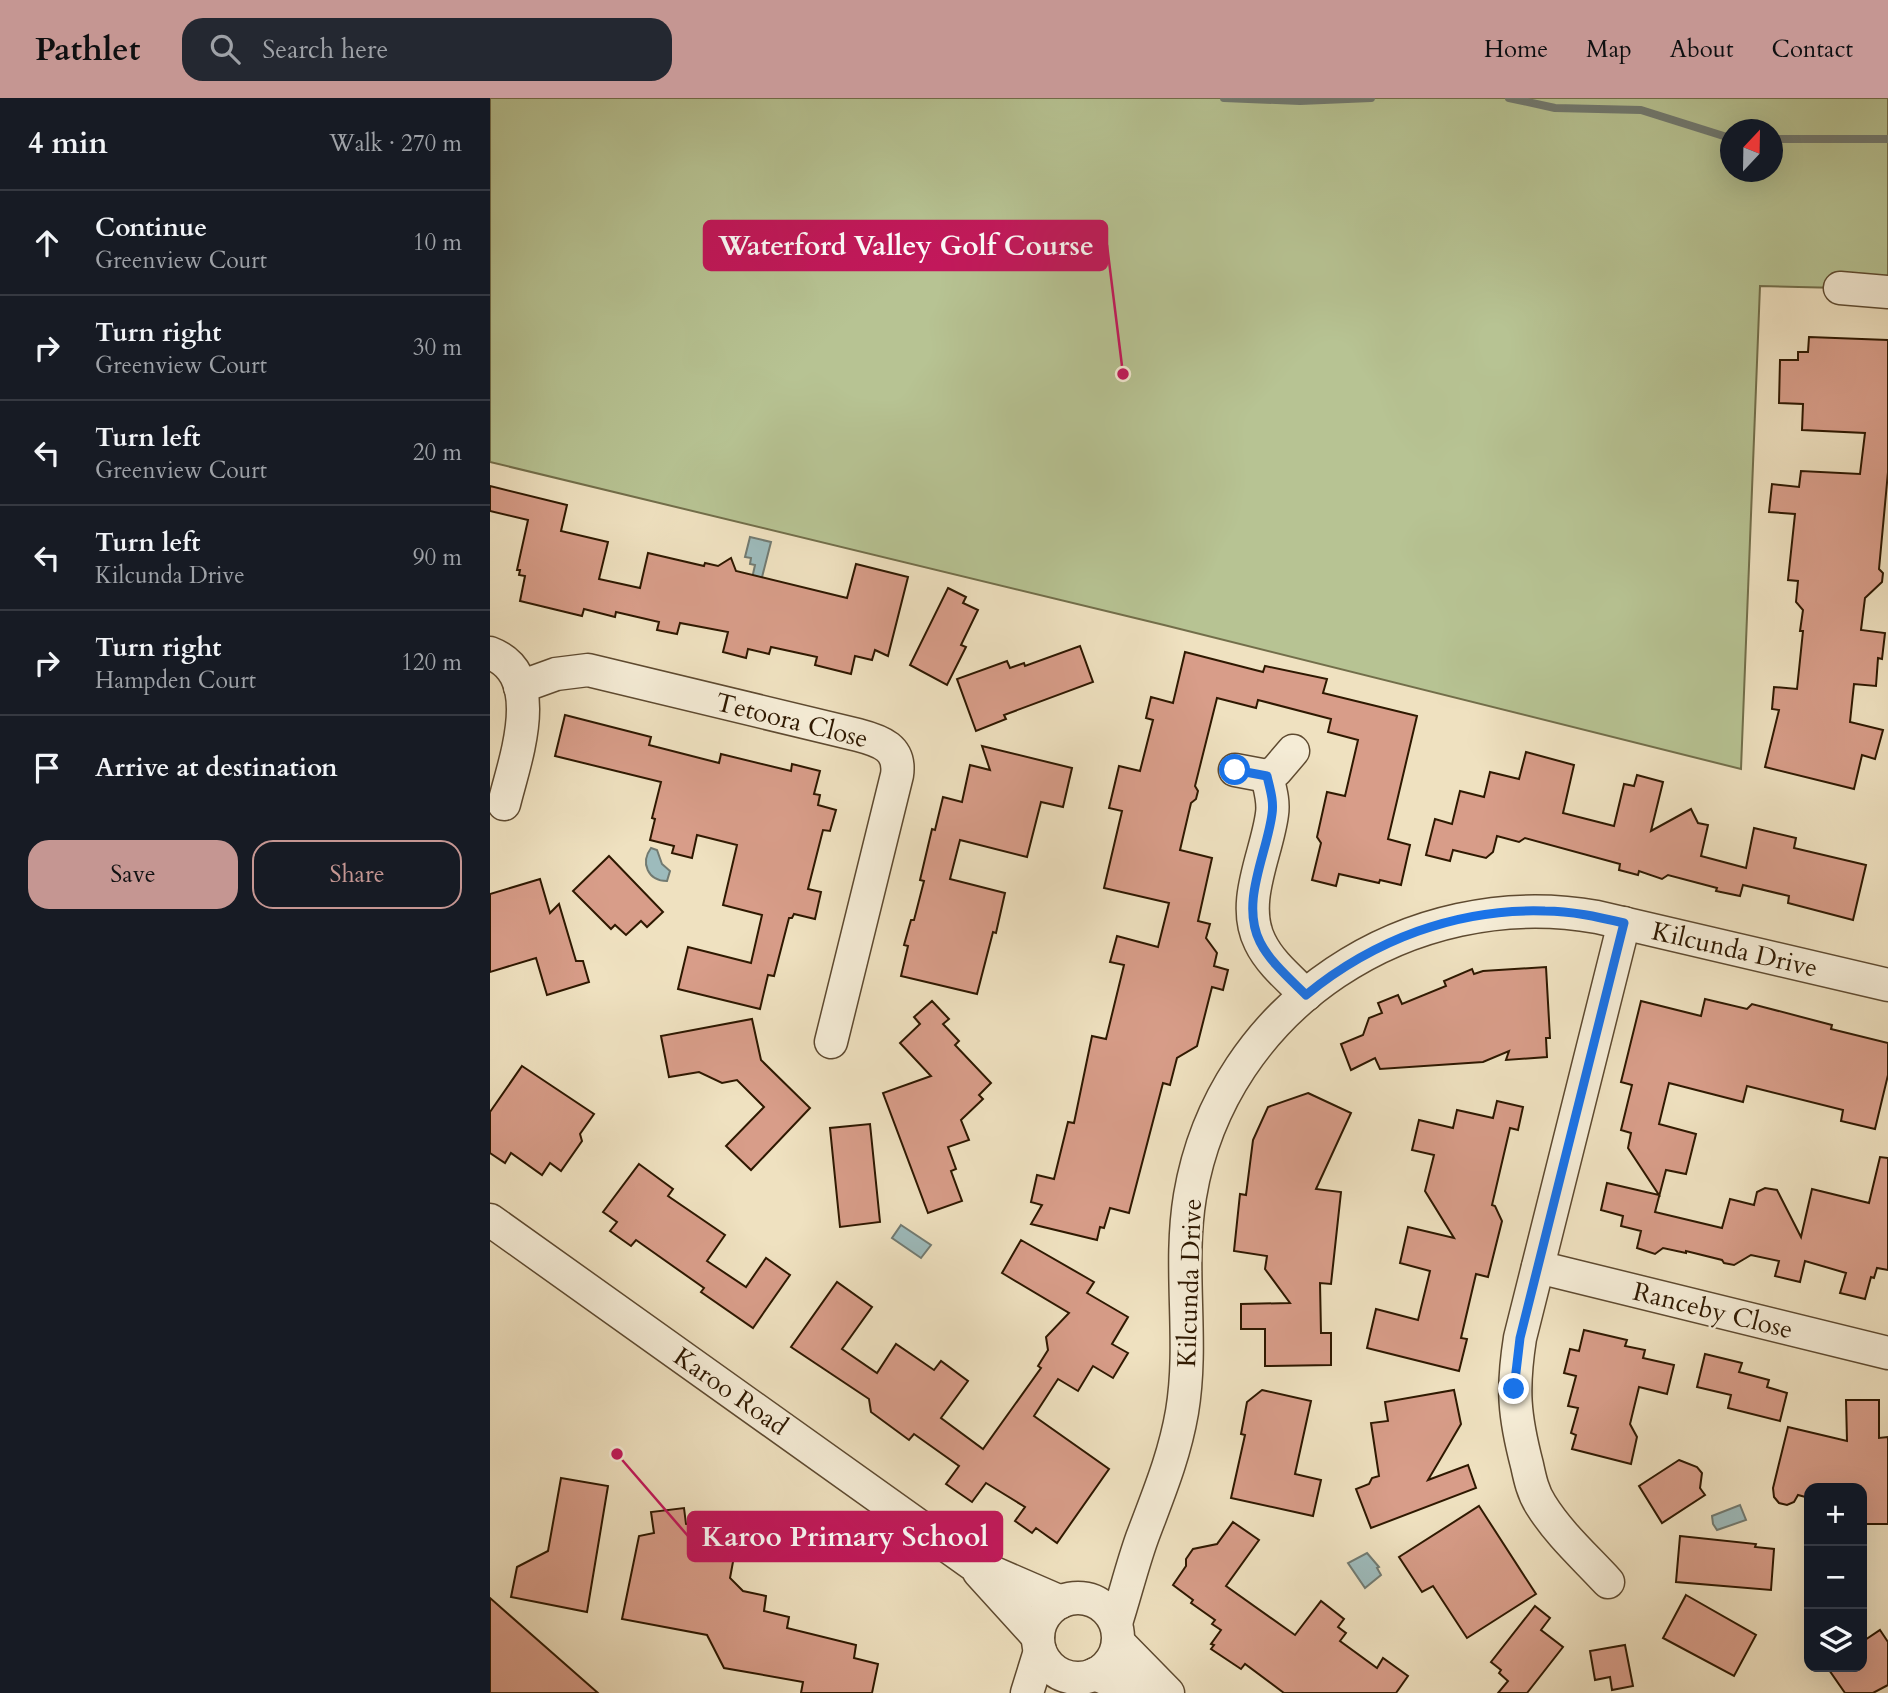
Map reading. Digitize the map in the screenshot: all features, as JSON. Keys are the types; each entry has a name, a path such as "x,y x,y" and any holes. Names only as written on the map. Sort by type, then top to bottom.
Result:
{"street":[{"path":"1840,288 1888,292"},
{"path":"490,653 505,661 517,678 524,705 523,723 503,804"},
{"name":"Tetoora Close","path":"520,687 556,674 588,670 858,735 883,743 892,749 898,762 897,775 831,1042"},
{"path":"1235,770 1267,776 1276,771 1293,751"},
{"path":"1267,776 1272,796 1272,813 1255,889 1253,926 1271,959 1306,995"},
{"name":"Kilcunda Drive","path":"1117,1633 1142,1539 1162,1492 1182,1411 1187,1349 1186,1224 1199,1157 1223,1096 1240,1069 1272,1027 1306,995 1346,964 1405,936 1441,923 1478,915 1545,911 1570,912 1624,923 1888,983"},
{"path":"1608,1582 1539,1504 1519,1436 1515,1412 1516,1363 1624,923"},
{"name":"Karoo Road","path":"490,1220 971,1563 1039,1644"},
{"name":"Ranceby Close","path":"1538,1267 1888,1353"},
{"name":"Kilcunda Drive","path":"1070,1600 1111,1575 1142,1539"},
{"name":"Karoo Road","path":"971,1563 1070,1600"},
{"path":"1027,1693 1045,1616 1070,1600 1101,1605 1117,1633 1168,1693"},
{"path":"1078,1681 1107,1666 1114,1655 1117,1633"},
{"path":"1039,1644 1046,1661 1065,1676 1140,1693"}],"green space":[{"path":"490,98 1888,98 1888,292 1760,286 1741,769 1164,625 490,462"}],"water":[{"path":"750,537 771,542 760,585 751,583 755,565 750,564 751,558 745,557"},
{"path":"651,848 657,850 662,864 670,871 667,881 655,878 648,870 646,859"},
{"path":"901,1225 931,1245 921,1258 892,1238"},
{"path":"1740,1505 1746,1520 1717,1530 1712,1516"},
{"path":"1367,1553 1379,1567 1377,1568 1381,1575 1365,1588 1348,1563"}],"building":[{"path":"1809,337 1888,340 1888,472 1879,569 1883,573 1882,582 1865,598 1861,630 1885,633 1882,659 1878,658 1876,686 1854,684 1850,722 1883,730 1875,759 1862,755 1854,789 1765,767 1779,710 1772,709 1774,687 1797,689 1803,631 1800,631 1803,610 1796,602 1798,581 1788,580 1795,514 1769,512 1772,484 1799,487 1801,471 1860,474 1865,433 1802,430 1803,404 1779,403 1780,360 1798,360 1798,352 1808,352"},
{"path":"490,486 567,505 561,531 608,542 599,579 640,588 648,553 704,566 705,563 718,566 731,558 736,571 847,598 856,564 908,577 888,656 875,650 872,660 855,656 851,674 815,665 817,657 771,647 769,654 748,649 746,658 723,652 728,632 680,623 677,634 657,630 659,622 616,612 615,617 584,609 582,616 520,601 525,576 519,575 520,570 517,570 528,520 490,511"},
{"path":"948,588 966,597 963,603 978,610 961,645 966,647 947,685 910,665"},
{"path":"1080,646 1093,682 1004,715 1006,719 976,731 957,679 1007,661 1010,668 1024,663 1025,666"},
{"path":"1185,652 1263,672 1265,666 1327,679 1323,693 1417,716 1388,839 1410,845 1401,885 1339,874 1336,886 1312,880 1321,843 1317,837 1327,792 1345,796 1358,740 1328,732 1331,719 1258,700 1256,708 1217,698 1195,786 1198,791 1196,799 1191,803 1180,850 1212,858 1198,921 1210,924 1206,938 1217,953 1214,966 1228,970 1223,990 1212,987 1197,1046 1177,1058 1170,1085 1163,1083 1129,1213 1110,1208 1104,1228 1100,1227 1097,1240 1031,1224 1042,1205 1031,1202 1037,1175 1054,1179 1068,1122 1074,1123 1092,1036 1106,1039 1124,965 1110,962 1117,936 1158,947 1169,903 1104,888 1122,811 1109,808 1119,766 1140,771 1153,720 1146,718 1151,697 1173,703"},
{"path":"565,715 651,737 649,745 719,763 721,754 791,771 792,764 820,771 814,794 820,795 818,805 836,810 830,831 823,830 808,889 821,892 815,919 794,914 789,918 774,976 768,975 760,1009 678,989 688,947 751,963 762,915 723,905 737,845 697,835 692,858 672,853 674,846 650,840 655,819 652,818 661,782 555,756"},
{"path":"982,746 1072,768 1063,807 1041,802 1027,857 960,840 950,879 1005,893 977,994 901,976 908,946 904,945 911,920 914,920 924,881 920,880 932,829 935,830 943,797 962,802 970,765 990,770"},
{"path":"1526,752 1574,765 1563,813 1614,826 1624,784 1634,786 1637,775 1663,782 1651,831 1691,809 1698,823 1708,825 1701,856 1746,868 1754,828 1796,838 1794,848 1866,865 1853,920 1788,903 1789,896 1743,885 1740,896 1668,875 1662,879 1639,871 1638,875 1619,870 1620,864 1525,838 1519,842 1497,836 1493,852 1486,858 1453,850 1450,861 1426,855 1435,819 1452,824 1460,791 1484,797 1490,772 1519,779"},
{"path":"609,856 663,912 647,927 641,921 626,935 615,925 611,929 573,891"},
{"path":"540,879 550,913 559,904 576,961 583,961 589,982 547,995 536,958 490,972 490,894"},
{"path":"1546,967 1550,1038 1546,1038 1547,1057 1506,1060 1509,1051 1483,1062 1380,1069 1375,1058 1351,1070 1341,1044 1363,1035 1369,1018 1382,1013 1378,1003 1398,995 1402,1004 1446,986 1444,981 1472,969 1474,974 1483,971"},
{"path":"1705,999 1747,1009 1752,1004 1832,1025 1831,1029 1888,1043 1888,1075 1875,1129 1841,1121 1843,1110 1747,1086 1743,1102 1669,1083 1659,1124 1696,1134 1686,1174 1666,1170 1655,1212 1722,1228 1730,1199 1754,1205 1757,1192 1765,1188 1777,1190 1801,1237 1812,1189 1869,1203 1880,1157 1888,1158 1888,1270 1877,1268 1874,1278 1871,1277 1865,1299 1840,1293 1846,1273 1805,1261 1800,1282 1775,1276 1779,1261 1751,1255 1734,1265 1686,1251 1663,1248 1655,1254 1637,1248 1641,1231 1621,1226 1623,1216 1601,1210 1607,1183 1659,1195 1628,1148 1631,1133 1621,1130 1632,1085 1621,1082 1641,1001 1701,1016"},
{"path":"932,1001 949,1019 943,1024 959,1041 955,1045 991,1083 979,1095 983,1099 961,1120 969,1140 948,1147 956,1169 951,1171 962,1201 928,1213 883,1093 931,1076 900,1043 920,1024 914,1017"},
{"path":"752,1019 761,1060 810,1108 751,1170 726,1146 764,1107 737,1080 722,1083 699,1072 669,1077 661,1036"},
{"path":"522,1066 594,1114 580,1134 582,1141 561,1171 550,1163 542,1175 511,1153 505,1163 490,1153 490,1112"},
{"path":"1308,1093 1351,1113 1316,1189 1341,1192 1331,1284 1320,1283 1321,1333 1331,1333 1331,1365 1265,1366 1265,1329 1241,1329 1241,1304 1290,1303 1265,1269 1267,1256 1234,1251 1240,1194 1246,1195 1253,1140 1268,1107"},
{"path":"1497,1101 1523,1107 1518,1130 1510,1128 1492,1205 1502,1221 1488,1277 1476,1274 1461,1338 1467,1339 1459,1371 1367,1348 1376,1309 1418,1320 1430,1271 1400,1263 1408,1227 1454,1238 1425,1191 1434,1155 1412,1150 1419,1120 1453,1128 1457,1110 1493,1118"},
{"path":"870,1124 880,1222 840,1227 830,1128"},
{"path":"639,1164 673,1189 668,1196 725,1235 707,1261 746,1287 766,1258 790,1275 753,1328 701,1292 704,1288 636,1240 631,1246 610,1231 617,1222 603,1212"},
{"path":"1021,1240 1094,1282 1087,1293 1128,1317 1112,1344 1128,1353 1113,1378 1093,1366 1078,1391 1058,1379 1034,1416 1109,1469 1057,1543 1036,1528 1032,1533 1015,1521 1025,1507 986,1483 972,1502 946,1484 959,1466 914,1434 909,1440 871,1412 869,1399 791,1347 837,1282 872,1307 842,1349 877,1373 896,1344 934,1370 941,1361 968,1381 941,1418 983,1449 1041,1368 1038,1366 1048,1350 1046,1337 1069,1313 1002,1273"},
{"path":"1584,1330 1627,1340 1625,1346 1645,1350 1643,1358 1674,1365 1667,1394 1639,1387 1630,1424 1637,1437 1631,1464 1572,1449 1576,1435 1571,1433 1578,1408 1568,1406 1576,1376 1564,1373 1570,1349 1579,1351"},
{"path":"1705,1354 1742,1363 1739,1372 1769,1380 1767,1387 1787,1393 1780,1421 1728,1408 1731,1395 1697,1387"},
{"path":"1262,1390 1311,1401 1295,1474 1321,1480 1313,1516 1231,1498 1245,1435 1241,1434 1247,1402"},
{"path":"1454,1390 1461,1424 1428,1480 1468,1465 1476,1488 1371,1528 1356,1489 1379,1476 1371,1423 1388,1421 1385,1402"},
{"path":"1846,1400 1879,1400 1879,1438 1888,1437 1888,1524 1867,1524 1867,1483 1804,1483 1804,1497 1798,1495 1794,1502 1787,1505 1779,1503 1774,1497 1773,1488 1788,1427 1847,1441"},
{"path":"1679,1460 1697,1467 1702,1473 1700,1488 1705,1495 1662,1523 1639,1486"},
{"path":"561,1478 608,1486 587,1612 511,1597 517,1567 548,1551"},
{"path":"1479,1506 1536,1594 1467,1638 1433,1586 1422,1592 1399,1557"},
{"path":"684,1508 686,1524 738,1535 730,1578 743,1591 766,1596 764,1611 789,1617 787,1628 856,1645 854,1658 878,1664 872,1693 801,1693 803,1682 724,1668 707,1635 622,1619 639,1536 654,1533 651,1512"},
{"path":"1233,1522 1259,1540 1226,1586 1295,1635 1321,1601 1344,1619 1338,1627 1346,1633 1340,1641 1377,1668 1383,1658 1408,1676 1396,1693 1284,1693 1245,1664 1241,1669 1211,1649 1214,1645 1211,1644 1221,1630 1212,1624 1215,1620 1191,1603 1193,1600 1173,1585 1186,1566 1186,1559 1193,1549 1217,1544"},
{"path":"1680,1536 1756,1544 1755,1547 1774,1549 1771,1590 1676,1582"},
{"path":"1686,1595 1756,1635 1734,1676 1663,1638"},
{"path":"490,1598 598,1693 490,1693"},
{"path":"1535,1606 1550,1618 1541,1630 1563,1647 1527,1693 1498,1693 1508,1681 1499,1673 1501,1670 1491,1662"},
{"path":"1880,1630 1888,1642 1888,1685 1873,1693 1845,1693 1830,1672 1867,1672 1867,1639"},
{"path":"1625,1645 1633,1686 1612,1690 1610,1677 1595,1680 1590,1651"}],"waterway":[{"path":"1224,98 1300,101 1371,98"},
{"path":"1509,98 1555,108 1641,110 1720,135"},
{"path":"1783,139 1888,139"}],"place":[{"name":"Waterford Valley Golf Course","path":"1123,374"},
{"name":"Karoo Primary School","path":"617,1454"}],"route":[{"path":"1235,770 1267,776 1272,796 1272,813 1255,889 1253,926 1271,959 1306,995 1346,964 1405,936 1441,923 1478,915 1519,911 1570,912 1624,923 1520,1338 1514,1389"}]}
